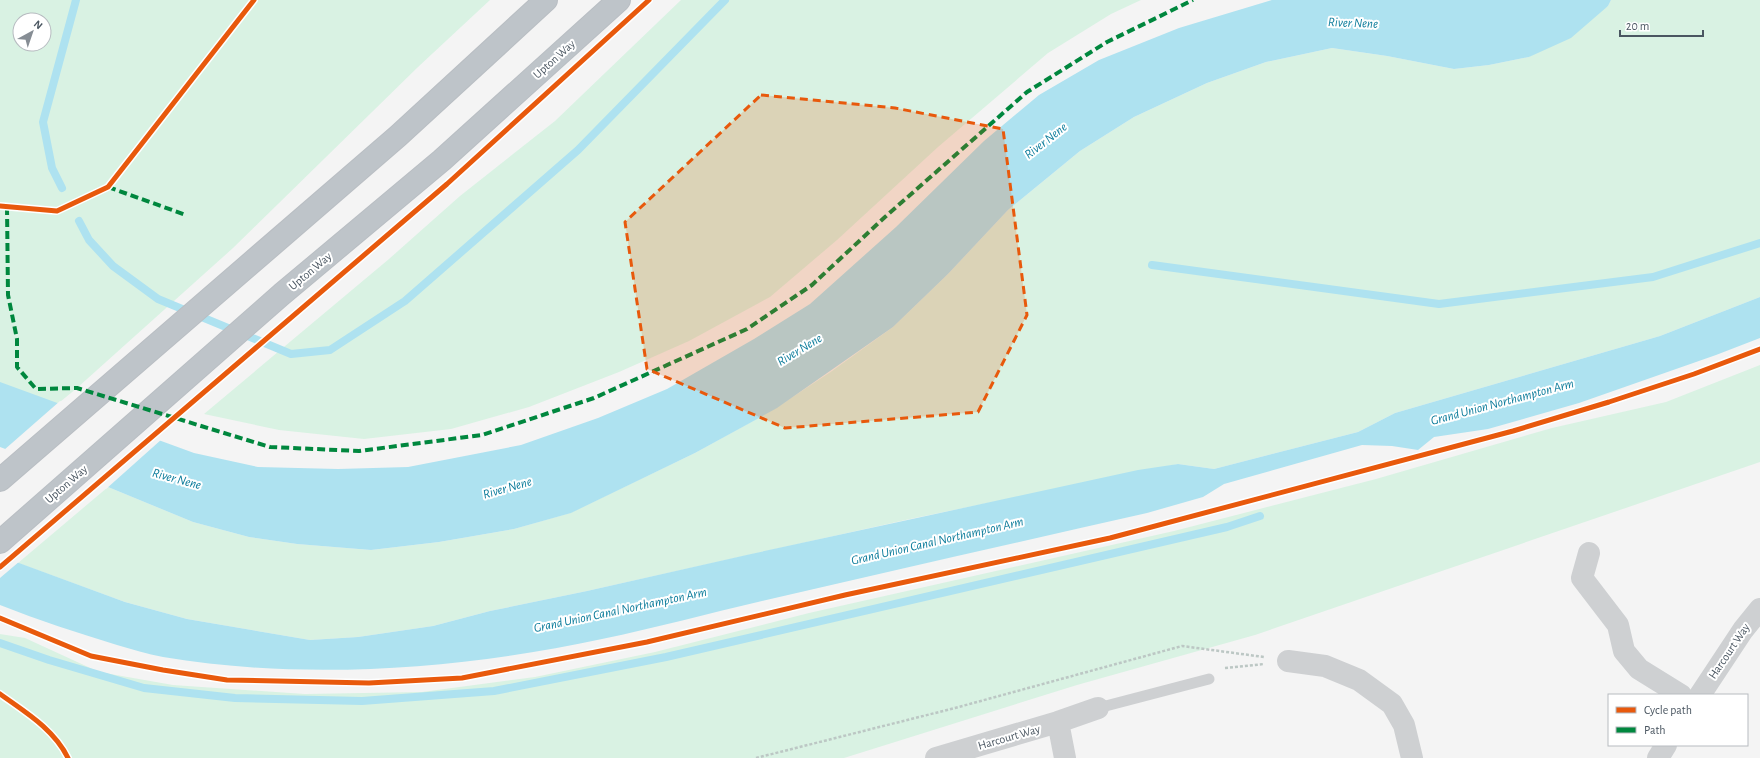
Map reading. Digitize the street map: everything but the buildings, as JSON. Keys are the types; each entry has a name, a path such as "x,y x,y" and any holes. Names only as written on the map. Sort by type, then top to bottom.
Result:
{"highway":[{"path":"0,480 398,136 546,0"},
{"name":"Upton Way","path":"0,542 282,294 442,160 619,0"}],"street":[{"path":"1589,553 1582,578 1618,625 1624,651 1640,669 1679,694"},
{"name":"Harcourt Way","path":"1701,694 1743,630 1760,609"},
{"path":"1288,661 1325,666 1345,674 1359,680 1392,704 1404,725 1412,758"},
{"name":"Harcourt Way","path":"936,758 1058,722 1098,708"},
{"path":"1058,722 1065,758"},
{"path":"1658,758 1665,746"}],"lane":[{"path":"1098,708 1209,679"}],"path":[{"path":"756,758 954,708 1182,646 1288,661"}],"highlighted area":[{"path":"761,95 895,108 1003,129 1027,315 978,412 785,428 647,369 625,222"}],"green space":[{"path":"0,0 490,0 418,67 233,248 77,388 32,425 0,413"},
{"path":"681,0 1141,0 1111,14 1048,53 938,147 837,240 770,297 689,341 619,372 529,407 451,429 364,439 279,430 204,414 389,259 460,196 555,121"},
{"path":"1611,0 1760,0 1760,297 1660,336 1395,413 1358,432 1214,469 1178,464 910,519 587,591 490,611 433,626 358,637 310,640 187,619 125,602 18,563 108,487 193,522 249,537 297,544 371,550 439,542 514,529 570,513 695,453 776,408 832,371 893,327 948,274 1008,210 1080,151 1134,117 1207,83 1266,62 1332,48 1387,56 1454,69 1489,65 1529,57 1608,6"},
{"path":"1760,365 1760,462 1255,635 1077,685 844,758 0,758 0,634 25,638 99,672 173,685 305,694 422,692 535,677 655,652 809,613 1174,531 1376,479 1552,428 1666,402"}],"water":[{"name":"River Nene","path":"1272,0 1611,0 1608,6 1571,38 1529,57 1489,65 1454,69 1387,56 1332,48 1266,62 1207,83 1134,117 1080,151 1008,210 948,274 893,327 777,408 695,453 571,513 514,529 439,542 371,550 297,544 249,537 193,522 108,487 0,447 0,382 194,453 258,467 338,469 408,467 521,445 598,418 667,389 754,339 810,304 896,227 984,141 1039,95 1099,60 1179,28"},
{"path":"1760,297 1760,338 1579,403 1488,429 1434,437 1418,450 1392,446 1362,445 1224,484 1203,497 1147,513 810,590 622,635 549,649 494,658 439,664 327,670 272,669 163,657 117,645 73,631 0,605 0,556 125,602 187,619 310,640 358,637 433,626 490,611 1138,470 1178,464 1214,469 1358,432 1395,413 1660,336"}],"pier":[{"path":"60,401 162,439 106,489 4,450"},
{"path":"0,554 20,561 0,578"}],"waterway":[{"path":"62,188 52,168 43,122 76,0"},
{"path":"79,221 89,240 113,266 158,299 291,354 330,350 405,301 578,150 725,0"},
{"path":"1152,265 1439,304 1653,277 1760,243"},
{"path":"0,643 49,660 144,688 235,698 362,701 494,691 666,657 1227,527 1260,516"}],"marked path":[{"path":"7,207 8,295 17,339 17,367 36,389 77,388 270,447 359,451 482,435 594,398 747,329 812,285 885,217 1027,92 1107,42 1193,0"},
{"path":"108,187 186,215"}],"cycle path":[{"path":"0,206 57,211 108,187 254,0"},
{"path":"0,567 447,184 649,0"},
{"path":"0,618 91,656 163,670 227,680 369,683 462,678 647,642 845,595 1110,538 1513,431 1694,374 1760,349"},
{"path":"0,694 47,730 55,738 68,758"}],"water label":[{"name":"Grand Union Northampton Arm","path":"1502,401"},
{"name":"Grand Union Canal Northampton Arm","path":"937,540"},
{"name":"Grand Union Canal Northampton Arm","path":"620,609"}]}
